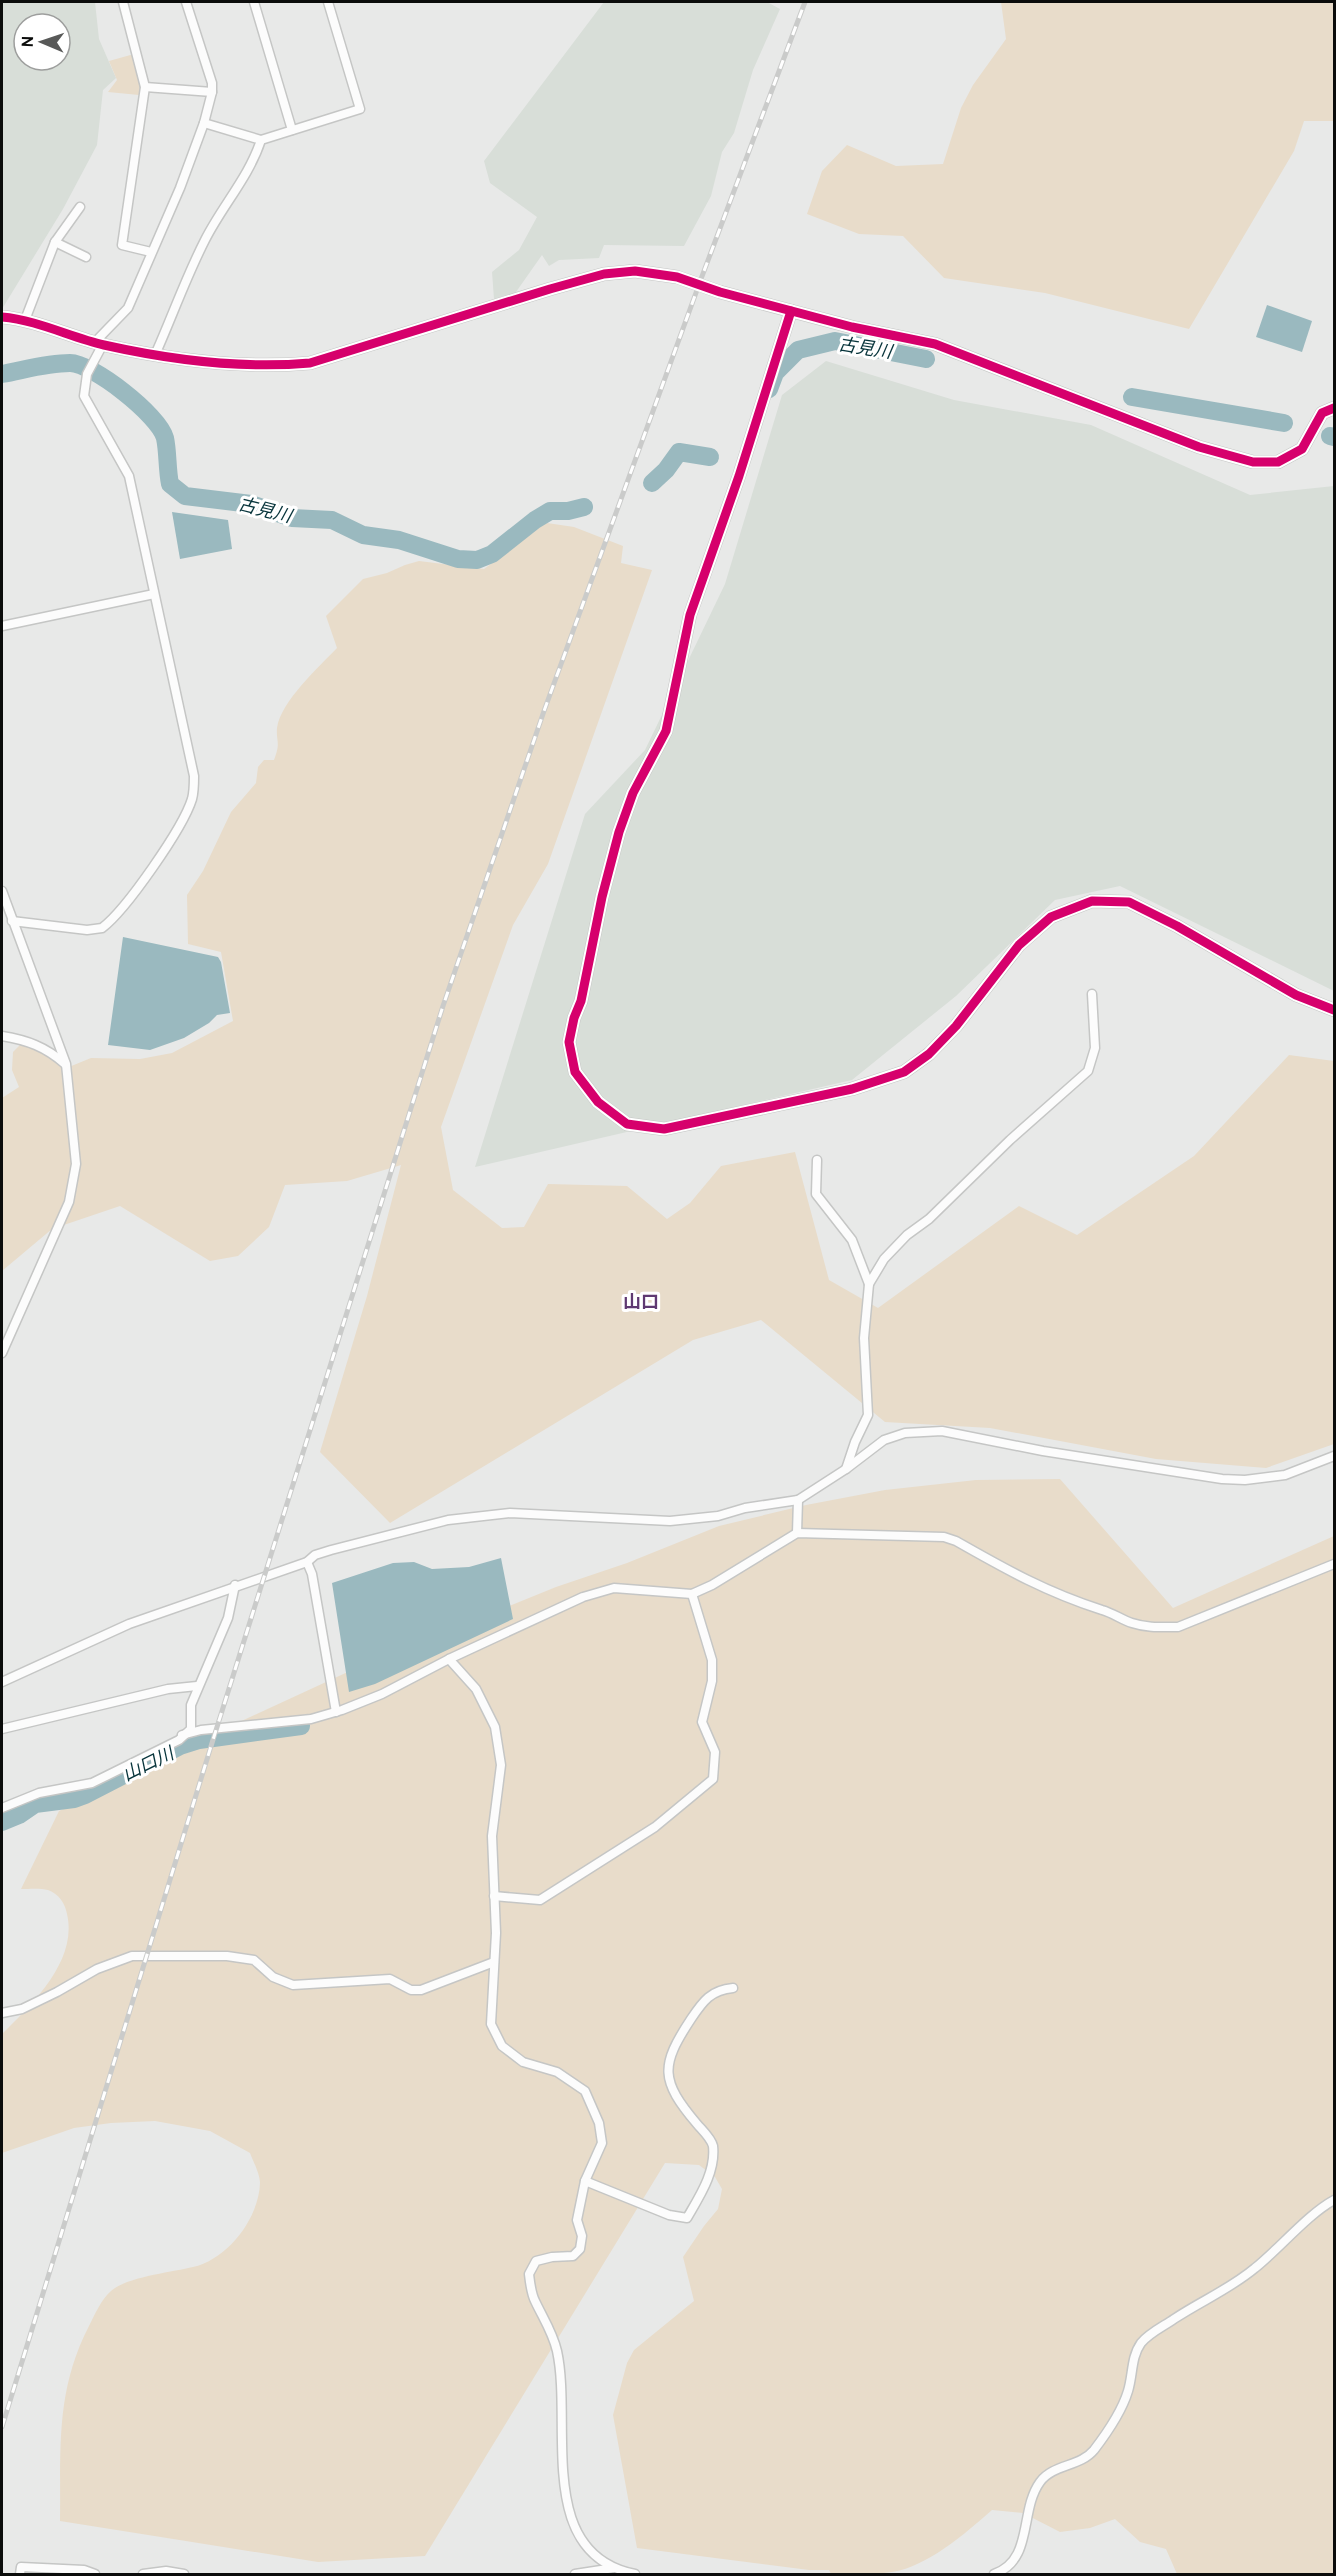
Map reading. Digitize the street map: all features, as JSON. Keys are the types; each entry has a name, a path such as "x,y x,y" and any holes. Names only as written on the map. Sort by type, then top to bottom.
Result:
{"street":[{"path":"123,2 145,87 122,245 151,252"},
{"path":"12,921 87,930 102,928 126,902 173,837 192,800 194,776 129,476 87,403 83,388 87,374 94,364 99,343 128,308 180,188 204,123 212,93 212,83 186,2"},
{"path":"254,2 292,130"},
{"path":"204,123 261,140 360,109 328,2"},
{"path":"145,87 212,93"},
{"path":"155,355 204,242 217,217 254,163 261,140"},
{"path":"25,320 55,242 80,207"},
{"path":"55,242 87,257"},
{"path":"2,317 25,320 99,343 155,355 273,367 310,363 516,299 617,272 644,272 677,277 720,292 852,327 935,344 1188,443 1253,462 1278,462 1302,449 1322,413 1335,408"},
{"path":"791,311 739,476 690,615 666,731 633,793 619,832 602,897 581,1001 574,1018 569,1042 575,1072 598,1102 627,1124 664,1129 852,1089 904,1072 929,1054 956,1026 1019,945 1051,917 1092,902 1129,902 1177,926 1296,995 1335,1010"},
{"path":"2,626 154,594"},
{"path":"2,891 66,1064 76,1164 74,1185 69,1202 2,1353"},
{"path":"846,1469 855,1442 868,1415 864,1338 869,1284 884,1259 907,1235 929,1219 1010,1140 1088,1071 1095,1048 1092,994"},
{"path":"2,1036 37,1044 54,1053 66,1064"},
{"path":"817,1160 816,1194 852,1240 869,1284"},
{"path":"2,1682 129,1624 235,1585 307,1562 331,1550 448,1520 510,1513 670,1521 718,1516 745,1508 798,1500 846,1469 884,1440 905,1433 942,1431 1054,1453 1222,1479 1245,1480 1285,1475 1335,1456"},
{"path":"796,1533 798,1500"},
{"path":"182,1735 201,1730 311,1719 336,1712 382,1694 449,1659 567,1603 614,1588 692,1594 712,1585 796,1533 944,1537 956,1541 1034,1585 1061,1597 1106,1611 1131,1623 1154,1628 1178,1627 1335,1564"},
{"path":"307,1562 312,1574 336,1712"},
{"path":"2,1808 39,1793 92,1783 179,1740 182,1735 191,1730 191,1705 197,1686 228,1618 235,1585"},
{"path":"494,1896 540,1900 655,1827 713,1779 715,1752 702,1722 712,1681 712,1660 692,1594"},
{"path":"449,1659 476,1689 495,1727 501,1765 492,1836 496,1933 491,2024 502,2046 523,2062 557,2072 585,2091 599,2123 602,2143 585,2181 577,2220 582,2236 580,2249 573,2256 552,2256 536,2261 529,2274 534,2298 549,2325 557,2351 562,2387 563,2460 567,2509 581,2540 594,2555 614,2568 635,2574"},
{"path":"2,1729 168,1689 197,1686"},
{"path":"2,2013 22,2009 97,1969 132,1956 226,1956 254,1960 273,1977 293,1985 390,1979 411,1990 422,1990 494,1962"},
{"path":"585,2181 669,2215 687,2218 713,2163 712,2143 677,2100 668,2079 669,2060 676,2042 700,2006 720,1989 733,1988"},
{"path":"994,2574 1000,2572 1014,2560 1021,2548 1032,2494 1044,2477 1053,2471 1080,2461 1092,2452 1114,2419 1128,2392 1135,2355 1142,2343 1185,2312 1254,2270 1335,2200"},
{"path":"20,2574 21,2567 84,2570 95,2574"},
{"path":"575,2574 614,2568"},
{"path":"143,2574 184,2574"}],"shaded area":[{"path":"2,2 95,2 99,39 116,78 103,90 97,145 63,209 2,309"},
{"path":"604,2 767,2 780,9 753,70 734,133 722,152 711,196 684,246 604,245 599,258 559,260 549,266 542,255 516,292 494,299 492,272 519,250 537,217 490,183 484,161"},
{"path":"1001,2 1334,2 1334,121 1304,121 1294,151 1189,329 1045,293 944,278 903,236 859,234 807,214 822,171 847,145 896,166 943,164 961,108 973,85 1006,39"},
{"path":"134,54 141,78 139,95 108,92 117,80 109,61"},
{"path":"826,361 954,400 1091,425 1250,495 1334,486 1334,991 1120,886 1055,900 956,996 852,1080 475,1167 585,814 645,750 725,584 782,395"},
{"path":"547,523 574,527 623,546 621,563 652,570 548,864 513,925 441,1127 453,1190 502,1228 524,1227 548,1184 627,1186 667,1219 690,1203 721,1166 795,1152 829,1280 878,1308 1019,1206 1077,1235 1194,1156 1289,1055 1334,1061 1334,1444 1266,1468 1156,1459 990,1428 885,1422 761,1320 693,1340 390,1523 320,1452 367,1296 401,1165 347,1181 285,1185 269,1227 238,1256 210,1261 120,1206 52,1229 2,1271 2,1098 19,1087 12,1070 13,1052 21,1044 34,1047 50,1056 64,1069 91,1058 140,1059 172,1053 233,1021 221,952 188,944 187,895 203,871 231,812 256,783 258,767 264,760 274,760 278,746 277,728 286,707 302,685 337,648 326,616 363,579 419,561 484,569 522,538"},
{"path":"1060,1479 1173,1608 1334,1536 1334,2574 1177,2574 1166,2549 1140,2542 1115,2519 1090,2528 1060,2532 1023,2513 992,2510 929,2558 905,2569 887,2573 831,2574 829,2570 809,2570 637,2548 613,2415 627,2363 634,2350 694,2301 683,2257 718,2209 722,2189 715,2177 699,2165 665,2163 425,2556 318,2562 60,2521 61,2445 65,2398 78,2350 98,2307 111,2291 127,2282 193,2267 206,2263 218,2255 229,2246 248,2223 254,2210 260,2183 250,2153 210,2131 155,2121 74,2128 2,2153 2,2034 50,1980 66,1948 69,1931 66,1910 58,1896 45,1889 21,1889 59,1811 220,1731 352,1670 556,1587 627,1563 719,1526 806,1505 885,1490 976,1480"}],"water":[{"path":"1267,305 1312,321 1302,352 1256,337"},
{"path":"172,512 228,520 232,549 180,559"},
{"path":"123,937 218,957 221,962 230,1013 217,1015 209,1023 184,1038 150,1050 108,1045"},
{"path":"501,1558 513,1619 375,1684 349,1692 332,1583 393,1563 414,1562 432,1569 469,1567"}],"waterway":[{"name":"古見川","path":"769,389 775,373 798,350 835,341 926,359"},
{"name":"古見川","path":"2,374 61,363 80,365 93,371 124,392 160,428 165,438 170,484 185,496 251,504 292,518 332,520 363,535 399,540 458,559 477,560 492,554 550,511 568,511 584,507"},
{"name":"古見川","path":"1132,397 1284,423"},
{"name":"古見川","path":"1330,436 1334,437"},
{"name":"古見川","path":"652,483 666,470 679,452 710,457"},
{"name":"山口川","path":"2,1822 19,1815 35,1804 74,1799 85,1795 180,1746 199,1740 301,1726"}],"railway":[{"path":"2,2427 212,1743 443,1006 544,711 701,279 805,2"}],"cycle path":[{"path":"2,317 41,325 91,342 155,355 207,362 284,365 310,363 604,274 635,271 677,277 720,292 852,327 935,344 1199,447 1253,462 1278,462 1302,449 1322,413 1334,408"},
{"path":"791,311 739,476 690,615 666,731 633,793 619,832 602,897 581,1001 574,1018 569,1042 575,1072 598,1102 627,1124 664,1129 852,1089 904,1072 929,1054 956,1026 1019,945 1051,917 1092,901 1129,902 1177,926 1296,995 1334,1010"}],"district":[{"name":"山口","path":"641,1302"}]}
